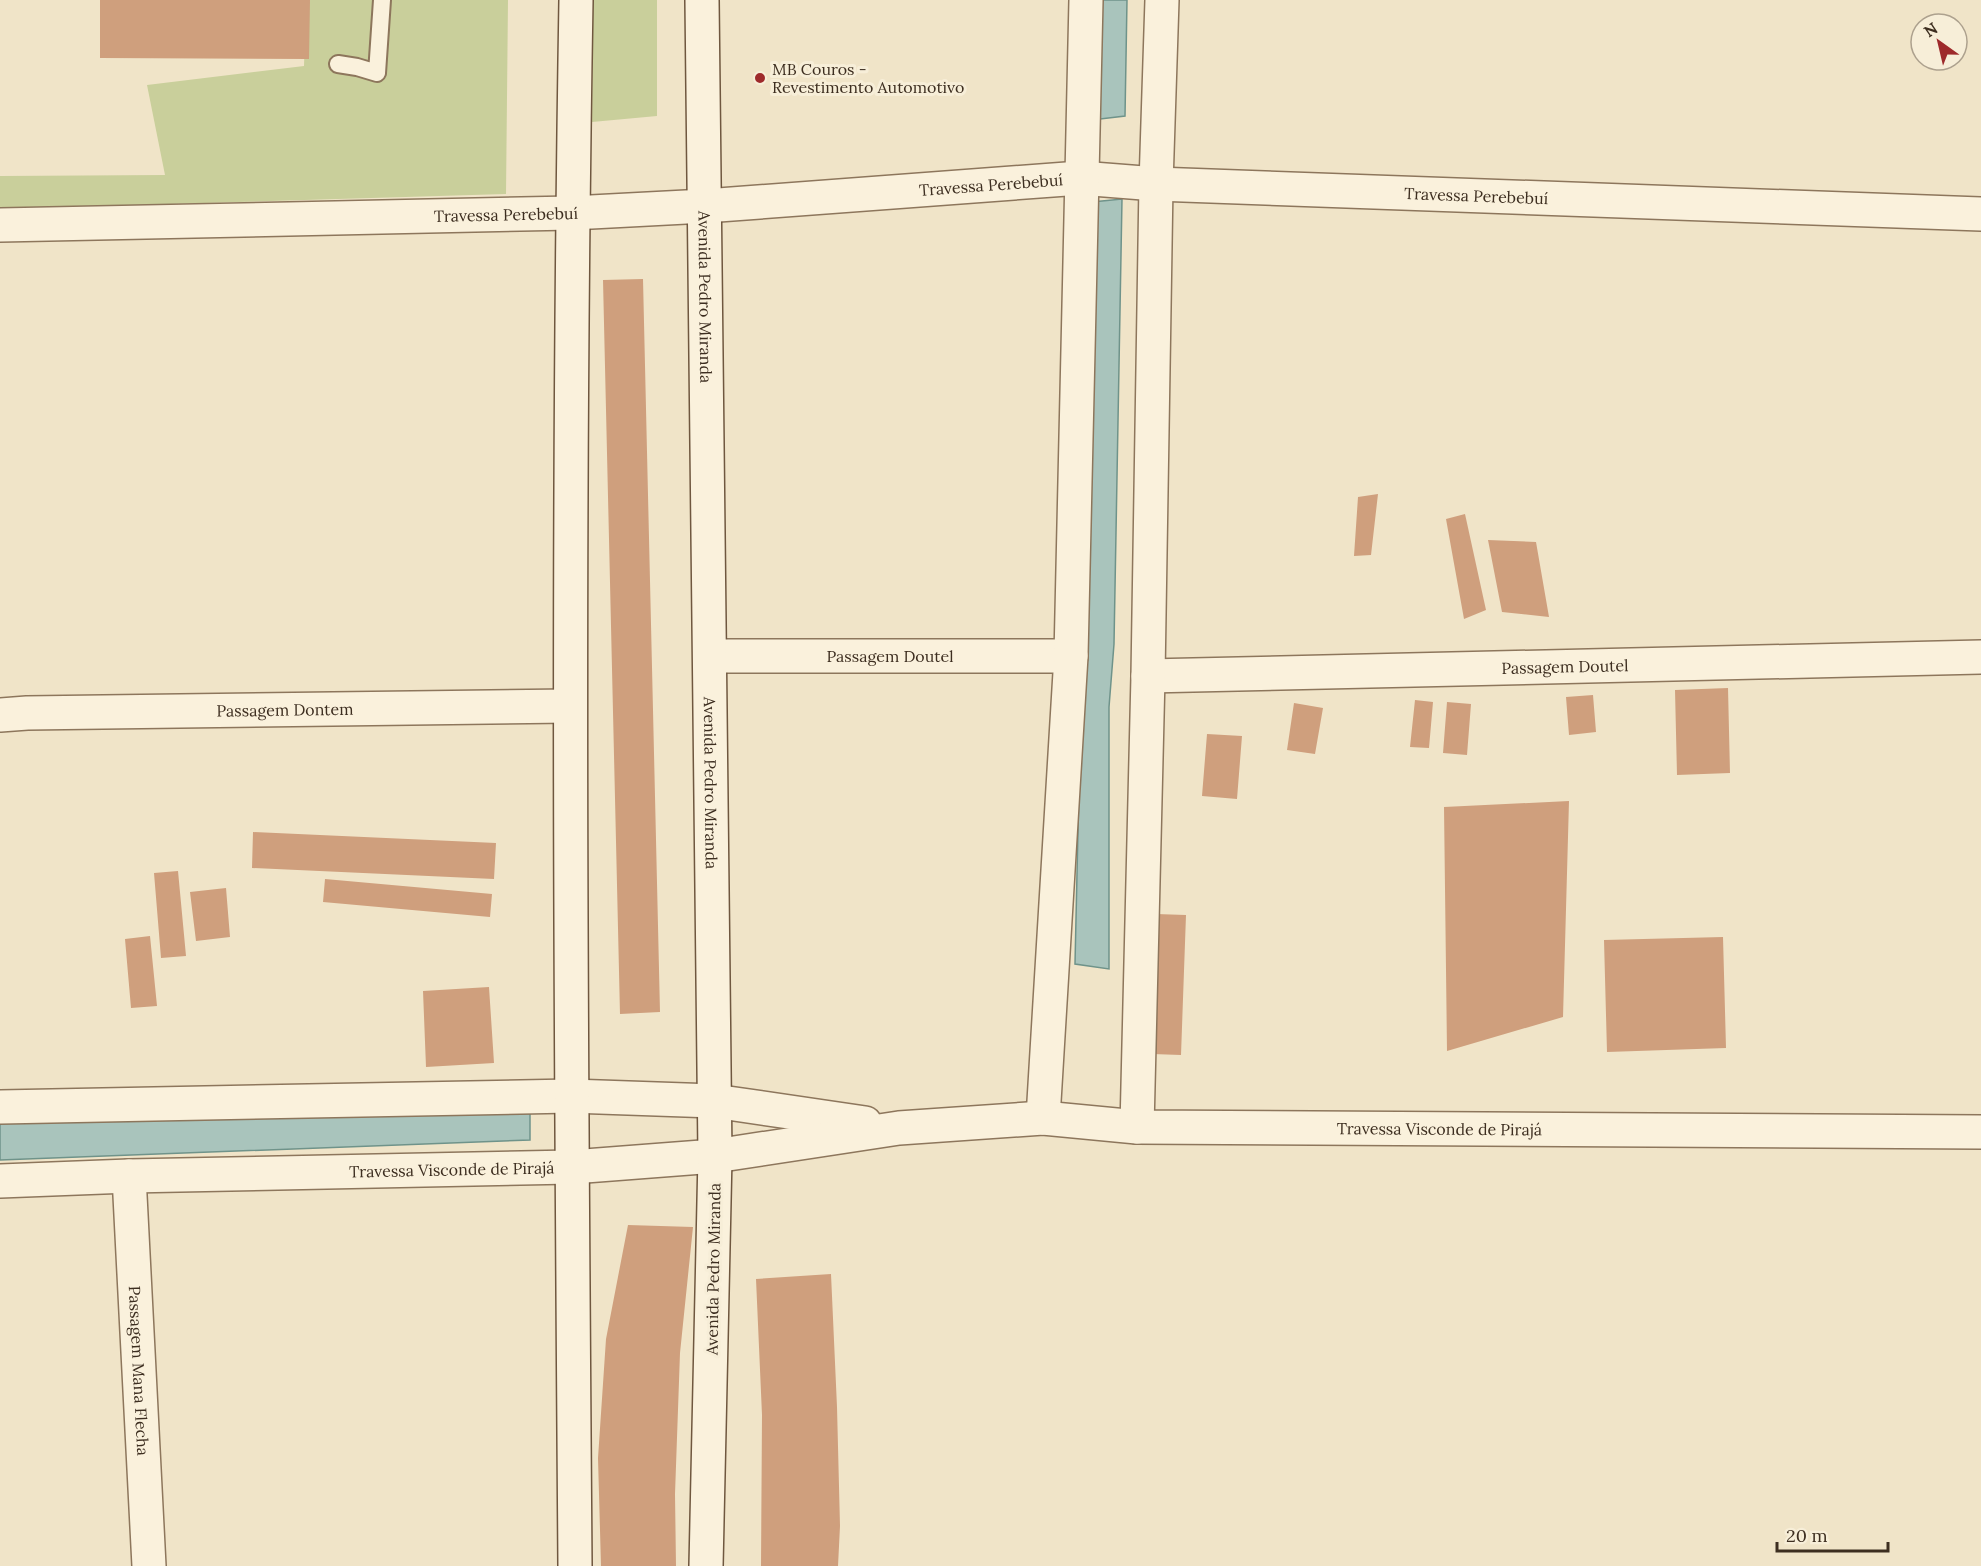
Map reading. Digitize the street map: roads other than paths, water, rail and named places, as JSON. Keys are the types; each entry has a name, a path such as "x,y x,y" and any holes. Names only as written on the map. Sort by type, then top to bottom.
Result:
{"street":[{"path":"575,1566 569,706 572,213 576,0"},
{"name":"Avenida Pedro Miranda","path":"702,0 715,1156 706,1566"},
{"path":"1043,1118 1071,656 1080,178 1086,0"},
{"path":"1137,1127 1148,676 1156,184 1162,0"},
{"name":"Travessa Perebebuí","path":"0,225 572,213 705,206 1080,178 1156,184 1981,214"},
{"name":"Passagem Doutel","path":"710,656 1071,656"},
{"name":"Passagem Doutel","path":"1148,676 1981,657"},
{"name":"Passagem Dontem","path":"0,716 27,713 569,706"},
{"name":"Travessa Visconde de Pirajá","path":"0,1107 571,1096 714,1101 899,1128"},
{"name":"Travessa Visconde de Pirajá","path":"0,1181 129,1176 572,1167 715,1156 899,1128 1043,1118 1137,1127 1981,1132"},
{"name":"Passagem Mana Flecha","path":"129,1176 149,1566"}],"lane":[{"path":"338,64 377,73 382,0"}],"water":[{"path":"1094,0 1127,0 1125,116 1092,120"},
{"path":"1122,199 1114,644 1109,707 1109,969 1075,964 1092,202"},
{"path":"530,1112 530,1140 0,1160 0,1116"}],"place":[{"name":"MB Couros - Revestimento Automotivo","path":"760,78"}]}
